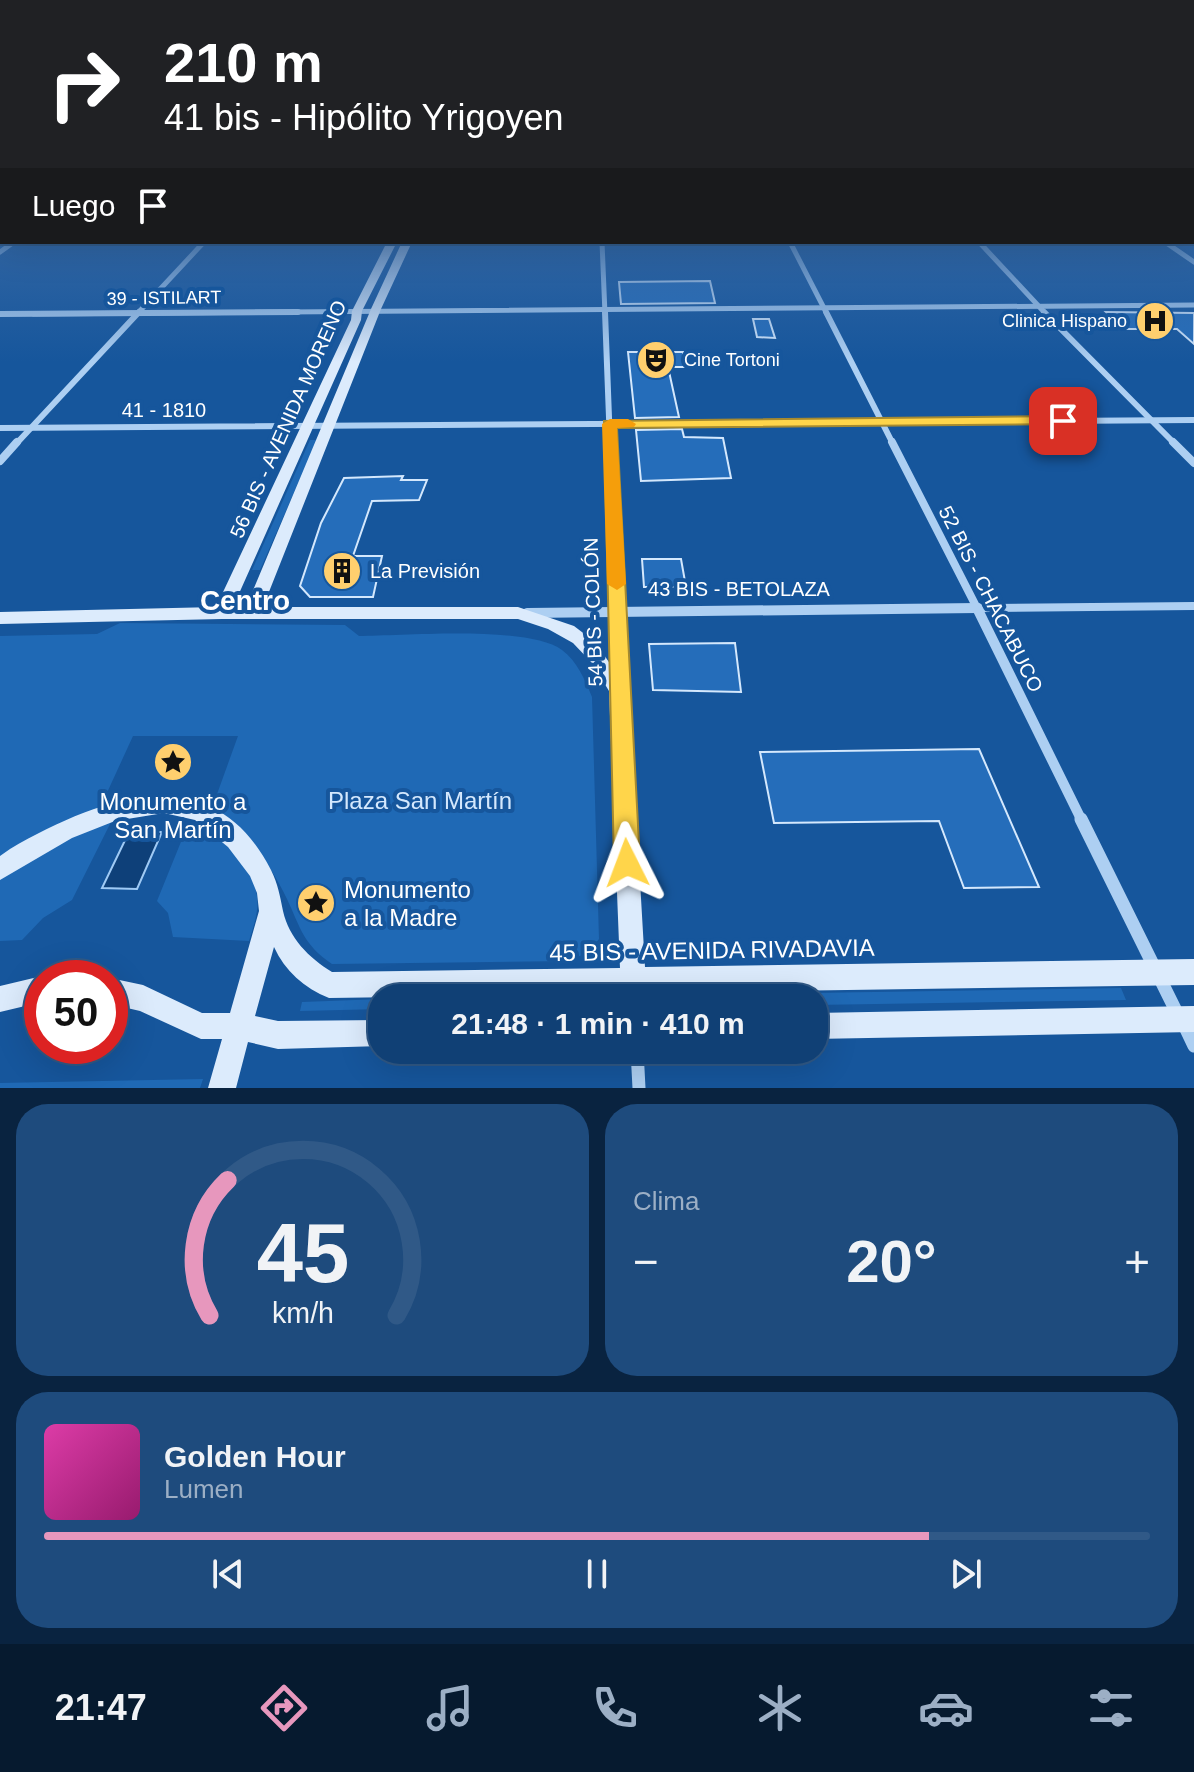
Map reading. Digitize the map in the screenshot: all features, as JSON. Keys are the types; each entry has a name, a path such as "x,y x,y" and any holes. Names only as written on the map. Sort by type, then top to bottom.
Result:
{"main road":[{"name":"56 BIS - AVENIDA MORENO","path":"237,613 308,425 356,320 357,311 382,261"},
{"name":"56 BIS - AVENIDA MORENO","path":"237,613 329,427 398,261"},
{"name":"43 BIS - BETOLAZA","path":"0,618 237,613 518,613"},
{"path":"518,613 562,626 581,639 600,659 619,691"},
{"name":"54 BIS - COLÓN","path":"619,691 633,984"},
{"name":"45 BIS - AVENIDA RIVADAVIA","path":"0,869 93,818 155,805 184,806 222,827 260,870 271,893 271,911 288,953 307,973 329,985 368,986"},
{"path":"222,1088 271,911"},
{"name":"45 BIS - AVENIDA RIVADAVIA","path":"797,984 1194,972"},
{"path":"0,999 24,993"},
{"path":"128,995 143,998 201,1026 239,1026 278,1035 368,1033"},
{"path":"828,1026 1187,1019"}],"street":[{"path":"0,461 187,261"},
{"name":"54 BIS - COLÓN","path":"603,261 619,691"},
{"name":"52 BIS - CHACABUCO","path":"799,261 978,611 1157,973 1187,1019 1194,1046"},
{"path":"996,261 1194,463"},
{"name":"39 - ISTILART","path":"0,314 1194,305"},
{"name":"41 - 1810","path":"0,428 1194,420"},
{"name":"43 BIS - BETOLAZA","path":"518,613 978,611 1194,606"},
{"path":"638,1064 639,1088"}],"green space":[{"path":"310,440 317,440 260,570 252,570"},
{"name":"Plaza San Martín","path":"120,623 345,625 359,636 495,635 545,642 562,650 576,665 592,697 599,939 589,952 568,961 332,964 315,950 304,935 280,885 256,848 236,826 212,808 238,736 133,736 100,808 0,859 0,636 97,634"},
{"path":"111,822 72,900 43,918 22,940 0,941 0,879 67,839"},
{"path":"189,822 215,835 247,868 257,896 249,941 173,937 168,913 157,901"},
{"path":"1121,988 1126,1000 828,1005 828,993"},
{"path":"368,1000 368,1009 300,1011 302,1002"},
{"path":"203,1079 200,1088 0,1088 0,1083"}],"shaded area":[{"path":"129,832 162,832 137,889 102,888"}],"building":[{"path":"710,281 715,303 621,304 619,282"},
{"name":"Clinica Hispano","path":"1106,312 1194,313 1194,344 1177,329 1124,329"},
{"path":"753,319 769,319 775,338 757,337"},
{"path":"628,352 683,352 685,367 668,367 679,417 635,418"},
{"path":"682,429 684,437 723,438 731,478 641,481 636,430"},
{"path":"403,476 401,480 427,480 419,500 372,501 353,556 382,556 373,597 310,597 300,586 321,523 344,478"},
{"path":"642,559 681,559 686,587 644,587"},
{"path":"735,643 741,692 653,690 649,644"},
{"path":"979,749 1039,887 964,888 939,821 774,823 760,752"}],"slow traffic":[{"path":"617,584 610,424 628,424"}],"place":[{"name":"Clinica Hispano","path":"1155,321"},
{"name":"Cine Tortoni","path":"656,360"},
{"name":"La Previsión","path":"342,571"},
{"name":"Monumento a San Martín","path":"173,762"},
{"name":"Monumento a la Madre","path":"316,903"}],"district":[{"name":"Centro","path":"245,600"}],"route":[{"path":"627,863 610,424 1063,421"}]}
